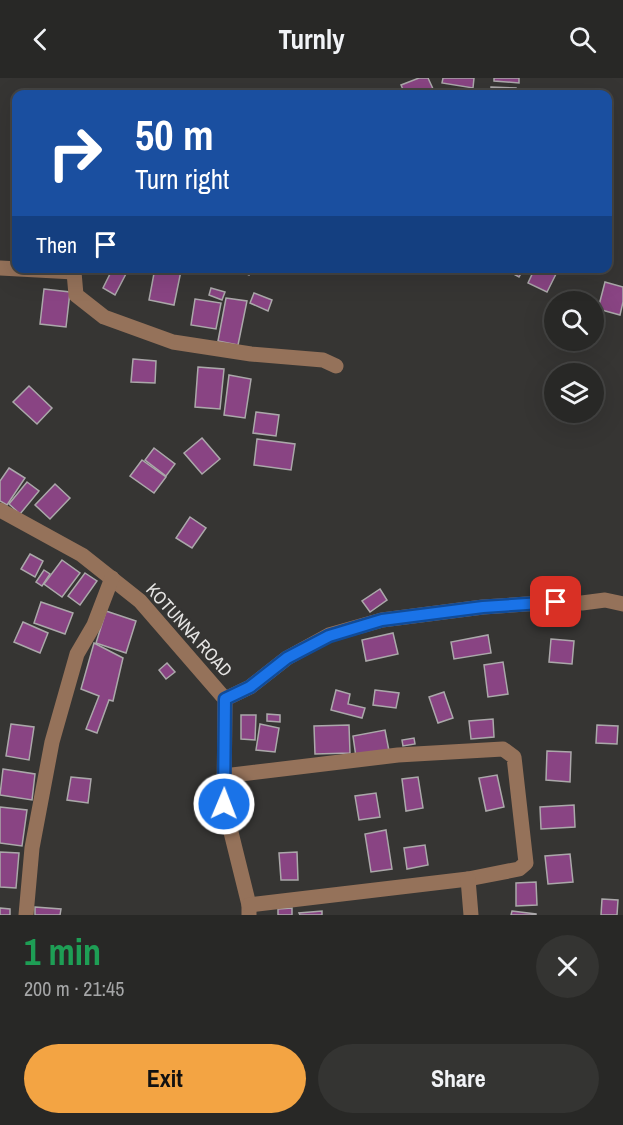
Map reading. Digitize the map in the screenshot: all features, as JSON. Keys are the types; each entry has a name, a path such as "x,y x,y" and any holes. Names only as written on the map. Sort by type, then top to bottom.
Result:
{"street":[{"path":"75,273 75,295 104,317 173,342 251,354 323,360 336,366"},
{"name":"KOTUNNA ROAD","path":"0,510 82,555 140,601 225,699 224,804 249,910"},
{"path":"26,915 32,848 54,733 77,654 94,625 112,578"},
{"path":"225,699 250,687 287,658 329,636 382,620 483,607 556,602 582,603 605,600 623,604"},
{"path":"224,776 398,755 485,749 503,749 514,757 526,863 519,869 468,879 249,910"},
{"path":"468,879 471,915"}],"building":[{"path":"419,78 428,78 434,90 403,90 401,85"},
{"path":"443,78 474,78 473,88 442,83"},
{"path":"494,78 519,78 519,83 494,81"},
{"path":"491,87 516,88 516,90 491,90"},
{"path":"110,273 126,273 115,295 103,288"},
{"path":"154,273 181,273 174,305 149,300"},
{"path":"533,273 556,273 548,291 528,283"},
{"path":"605,282 623,287 620,315 604,311 603,291"},
{"path":"211,288 225,292 222,300 209,295"},
{"path":"44,289 70,292 66,327 40,324"},
{"path":"254,293 272,300 268,311 250,303"},
{"path":"226,298 247,301 238,345 218,341"},
{"path":"195,299 221,303 216,329 191,325"},
{"path":"133,359 156,361 155,383 131,382"},
{"path":"198,367 224,369 220,409 195,407"},
{"path":"229,375 251,379 245,418 224,415"},
{"path":"29,386 52,408 37,424 13,402"},
{"path":"256,412 279,415 276,436 253,433"},
{"path":"202,438 220,459 202,474 184,453"},
{"path":"257,439 295,444 291,470 254,465"},
{"path":"154,448 175,464 166,476 145,460"},
{"path":"142,460 166,477 154,493 130,476"},
{"path":"9,468 25,478 7,505 0,501 0,481"},
{"path":"27,482 39,491 20,514 9,504"},
{"path":"55,484 70,498 50,519 35,505"},
{"path":"190,517 206,528 192,548 176,538"},
{"path":"30,554 43,561 35,577 21,569"},
{"path":"62,560 80,573 62,597 44,584"},
{"path":"44,570 50,574 42,586 36,582"},
{"path":"85,573 97,581 80,605 68,596"},
{"path":"380,589 387,600 370,612 362,601"},
{"path":"41,602 73,613 65,634 34,623"},
{"path":"106,611 136,621 126,653 96,643"},
{"path":"23,622 48,633 40,653 14,642"},
{"path":"393,633 398,654 366,661 362,640"},
{"path":"488,635 491,653 454,659 451,642"},
{"path":"551,639 574,641 572,664 549,662"},
{"path":"94,643 123,658 113,701 109,700 97,733 86,729 99,696 81,689"},
{"path":"503,662 508,694 488,697 484,665"},
{"path":"167,663 175,672 166,679 159,670"},
{"path":"336,690 350,694 348,704 365,708 362,718 331,710"},
{"path":"375,690 399,693 396,708 373,705"},
{"path":"444,692 453,718 438,723 429,697"},
{"path":"267,714 280,715 280,722 267,721"},
{"path":"241,715 256,715 255,740 241,739"},
{"path":"493,719 494,737 471,739 469,721"},
{"path":"11,724 34,727 29,760 6,756"},
{"path":"260,724 279,728 275,752 256,750"},
{"path":"349,725 350,753 315,754 314,726"},
{"path":"597,725 618,726 617,744 596,743"},
{"path":"385,730 389,751 356,757 353,736"},
{"path":"414,738 415,744 403,746 402,740"},
{"path":"547,751 571,752 570,782 546,780"},
{"path":"3,769 35,774 32,800 0,795"},
{"path":"497,775 504,807 486,811 479,778"},
{"path":"71,777 91,779 88,803 67,800"},
{"path":"418,777 423,808 406,811 402,779"},
{"path":"376,793 380,817 359,820 355,796"},
{"path":"574,805 575,827 541,829 540,807"},
{"path":"0,807 27,810 22,846 0,843"},
{"path":"386,830 392,869 371,872 365,834"},
{"path":"425,845 428,865 407,869 404,848"},
{"path":"0,852 19,853 16,888 0,887"},
{"path":"297,852 298,880 281,880 279,853"},
{"path":"570,854 573,882 548,884 545,856"},
{"path":"536,882 537,905 516,906 516,883"},
{"path":"602,899 618,900 617,915 601,915"},
{"path":"35,907 61,909 60,915 35,915"},
{"path":"0,908 10,909 10,915 0,915"},
{"path":"292,908 292,915 278,915 278,909"},
{"path":"322,911 322,915 300,915 299,913"},
{"path":"512,911 536,914 536,915 511,915"}],"route":[{"path":"224,804 225,699 250,687 287,658 329,636 382,620 483,607 556,602"}]}
